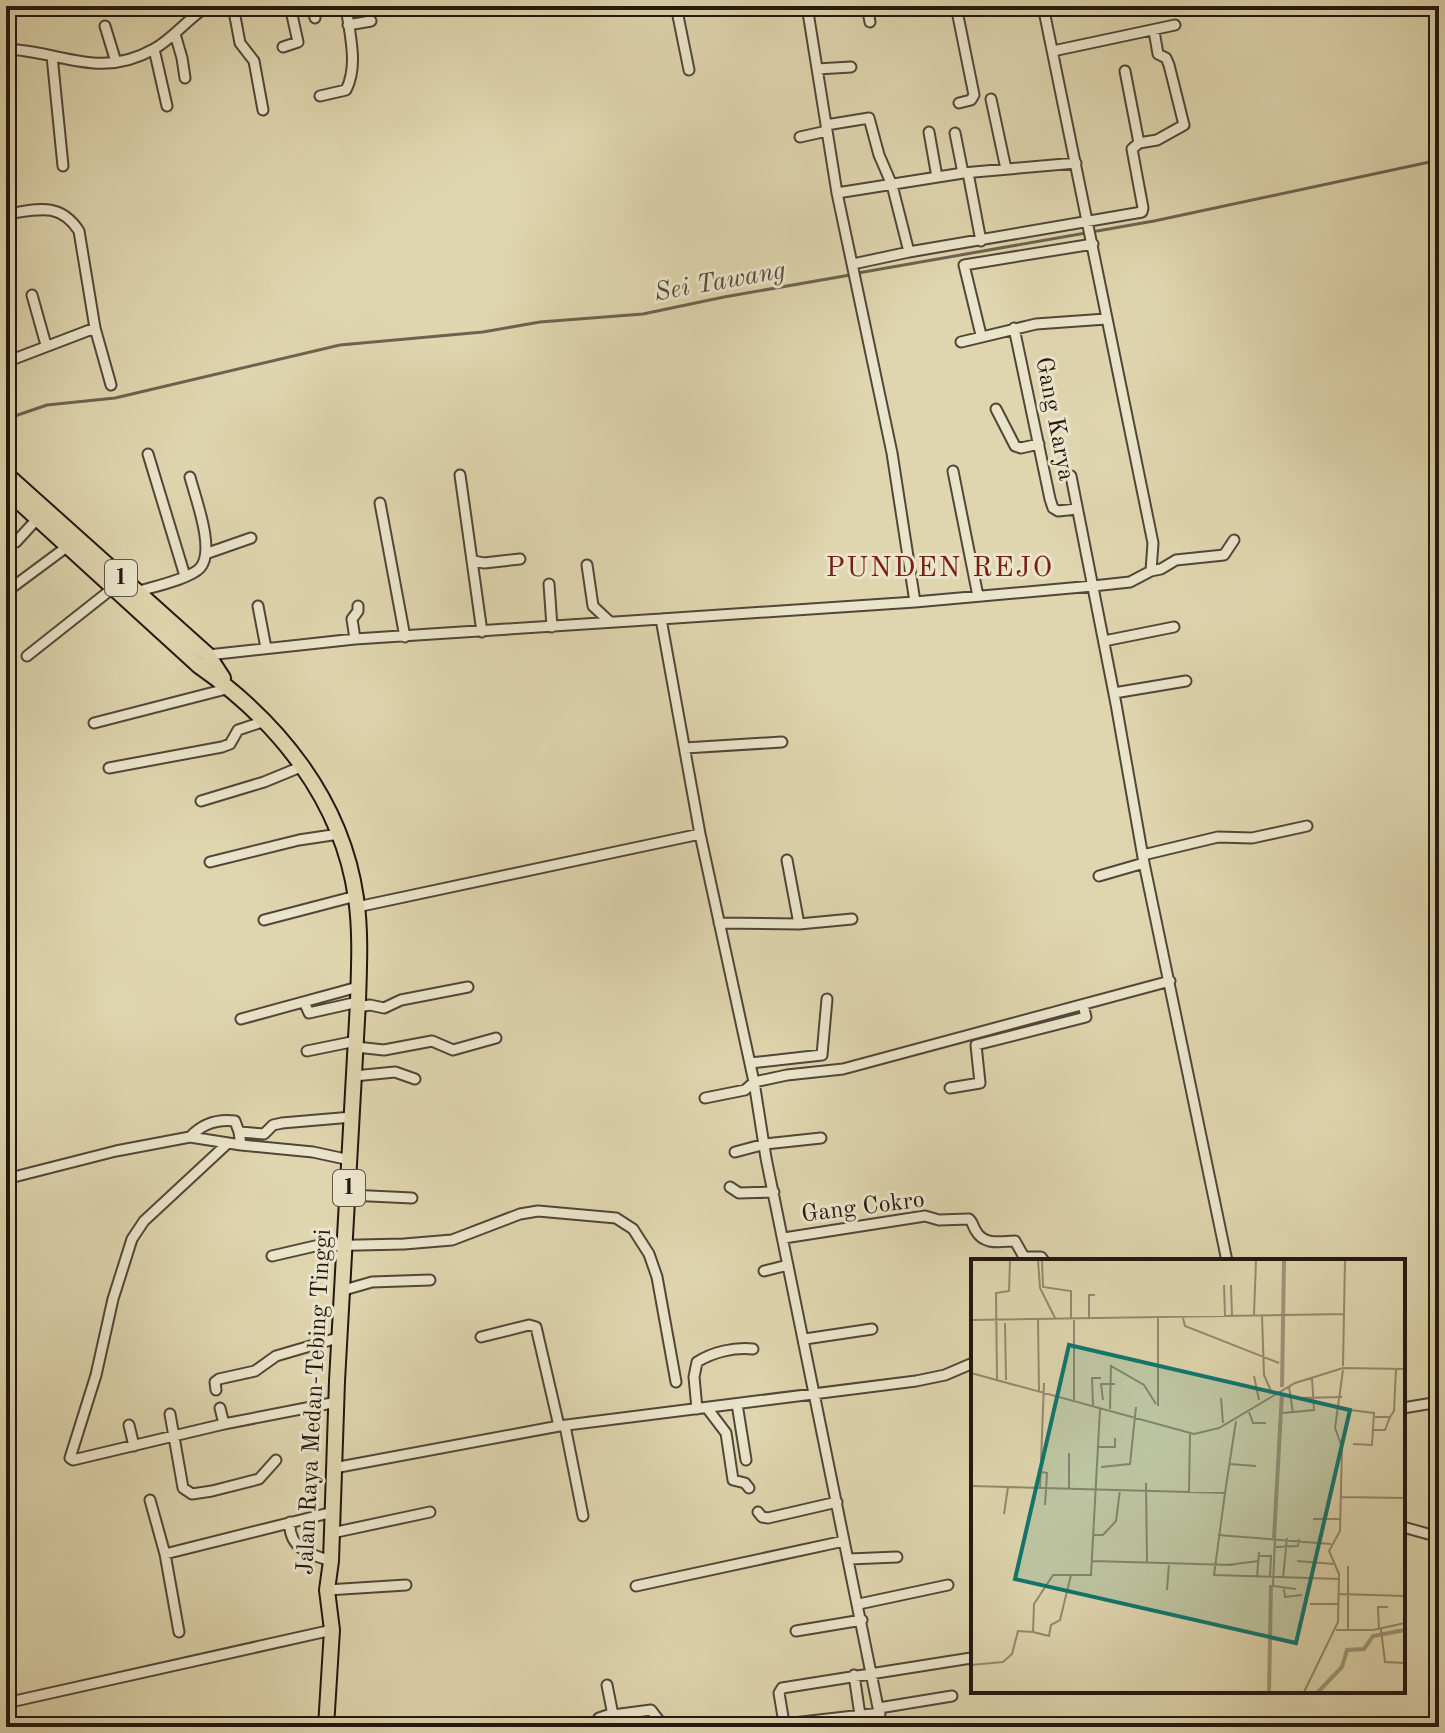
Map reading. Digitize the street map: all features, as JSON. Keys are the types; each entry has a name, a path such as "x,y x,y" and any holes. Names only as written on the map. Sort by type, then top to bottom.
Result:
{"highway":[{"name":"Jalan Raya Medan-Tebing Tinggi","path":"6,474 208,655 230,688"},
{"name":"Jalan Raya Medan-Tebing Tinggi","path":"6,490 199,666 230,688 265,721 303,766 323,798 339,834 357,902 360,941 358,998 331,1561 327,1590 332,1630 326,1727"}],"street":[{"path":"6,28 8,49 82,63 116,62 154,49 208,6"},
{"path":"233,6 240,43 254,61 263,110"},
{"path":"283,47 298,42 290,6"},
{"path":"312,6 315,18"},
{"path":"320,96 348,88 353,65 346,6"},
{"path":"676,6 689,70"},
{"path":"807,6 837,193 892,453 915,602"},
{"path":"867,6 870,22"},
{"path":"956,6 974,95 971,100 959,103"},
{"path":"1043,6 1153,543 1151,571"},
{"path":"348,25 371,21"},
{"path":"1053,51 1175,25"},
{"path":"105,26 116,62"},
{"path":"854,267 909,252 1143,211 1132,149 1139,143 1157,140 1184,125 1169,65 1166,58 1158,54 1154,31"},
{"path":"175,34 185,78"},
{"path":"154,49 167,106"},
{"path":"52,56 63,166"},
{"path":"817,69 851,67"},
{"path":"1125,71 1139,143"},
{"path":"991,99 1006,169"},
{"path":"800,137 869,118 879,155 892,185 909,252"},
{"path":"929,132 937,177"},
{"path":"955,133 981,241"},
{"path":"837,193 965,173 1076,163"},
{"path":"6,214 51,208 79,231 95,328 111,385"},
{"path":"981,335 964,265 1092,243"},
{"path":"32,295 46,345"},
{"name":"Gang Karya","path":"1106,319 1014,328 1053,508 1058,511 1077,509 1144,859 1227,1259"},
{"path":"6,362 95,328"},
{"path":"961,342 1014,328"},
{"path":"996,409 1015,446 1021,448 1039,444"},
{"path":"148,454 185,576"},
{"path":"953,471 978,596"},
{"path":"460,475 482,632"},
{"path":"1071,476 1077,509"},
{"path":"136,592 200,569 208,553 190,477"},
{"path":"380,503 405,637"},
{"path":"16,542 37,519"},
{"path":"208,553 251,538"},
{"path":"208,655 355,639 915,602 1130,582 1176,560 1224,555 1234,540"},
{"path":"6,592 68,546"},
{"path":"474,561 484,563 520,559"},
{"path":"587,565 593,606 610,622"},
{"path":"549,584 552,627"},
{"path":"27,656 113,588"},
{"path":"258,606 266,648"},
{"path":"355,639 352,619 358,606"},
{"path":"661,619 700,834 754,1082 882,1727"},
{"path":"1104,641 1174,627"},
{"path":"1114,693 1186,681"},
{"path":"94,723 230,688"},
{"path":"109,768 222,747 230,744 238,730 265,721"},
{"path":"685,748 782,742"},
{"path":"201,801 264,782 303,766"},
{"path":"1099,876 1144,859 1231,836 1243,838 1307,826"},
{"path":"210,862 299,840 339,834"},
{"path":"264,920 700,834"},
{"path":"787,860 799,924"},
{"path":"719,923 799,924 852,919"},
{"path":"705,1098 745,1090 754,1082 787,1075 843,1069 1170,981"},
{"path":"241,1019 304,1002 358,998 384,1008 392,1002 468,987"},
{"path":"304,1002 309,1013 358,998"},
{"path":"750,1063 822,1055 827,999"},
{"path":"950,1088 980,1083 976,1045 1086,1017 1083,1005"},
{"path":"307,1051 356,1044 384,1050 432,1041 453,1050 496,1038"},
{"path":"354,1076 395,1072 415,1079"},
{"path":"337,1402 224,1424 73,1460 70,1458 96,1375 121,1268 134,1234 144,1221 228,1143 264,1134 273,1125 282,1123 352,1117"},
{"path":"190,1137 203,1125 232,1120 237,1123 240,1139"},
{"path":"6,1179 116,1151 190,1137 228,1143"},
{"path":"735,1152 765,1144 821,1138"},
{"path":"240,1139 350,1160"},
{"path":"730,1187 739,1193 774,1192"},
{"path":"349,1195 412,1198"},
{"path":"272,1256 301,1248 452,1240 520,1214 538,1211 616,1218 633,1229 649,1254 657,1277 676,1382"},
{"name":"Gang Cokro","path":"784,1238 925,1216 939,1220 969,1219 977,1234 984,1238 997,1243 1015,1241 1024,1257 1042,1259"},
{"path":"764,1271 788,1265"},
{"path":"344,1290 372,1282 430,1280"},
{"path":"481,1337 529,1325 536,1327 583,1516"},
{"path":"805,1339 872,1329"},
{"path":"216,1390 215,1382 219,1379 255,1371 276,1356 341,1337"},
{"path":"749,1488 745,1483 733,1480 726,1433 702,1408 694,1377 697,1362 710,1355 732,1349 753,1349"},
{"path":"334,1468 562,1426 933,1378 971,1364"},
{"path":"1405,1408 1439,1402"},
{"path":"737,1404 746,1460"},
{"path":"220,1408 224,1424"},
{"path":"170,1414 183,1488 192,1494 259,1479 276,1460"},
{"path":"129,1425 134,1446"},
{"path":"150,1500 165,1554 179,1632"},
{"path":"758,1512 768,1518 837,1502"},
{"path":"165,1554 333,1512"},
{"path":"332,1533 430,1512"},
{"path":"290,1522 292,1539 306,1553 331,1561"},
{"path":"1405,1528 1439,1537"},
{"path":"636,1586 844,1541"},
{"path":"849,1559 897,1557"},
{"path":"327,1590 406,1585"},
{"path":"859,1604 948,1585"},
{"path":"796,1631 862,1620"},
{"path":"6,1703 332,1630"},
{"path":"784,1723 779,1689 872,1671 971,1658"},
{"path":"854,1675 860,1715"},
{"path":"607,1685 611,1714"},
{"path":"759,1727 860,1715 952,1696"},
{"path":"600,1727 599,1718 651,1710 664,1727"}],"waterway":[{"name":"Sei Tawang","path":"858,273 1154,221 1439,160"},
{"name":"Sei Tawang","path":"6,419 47,405 115,398 340,345 483,332 540,322 643,314 850,275"}],"district":[{"name":"PUNDEN REJO","path":"940,569"}]}
